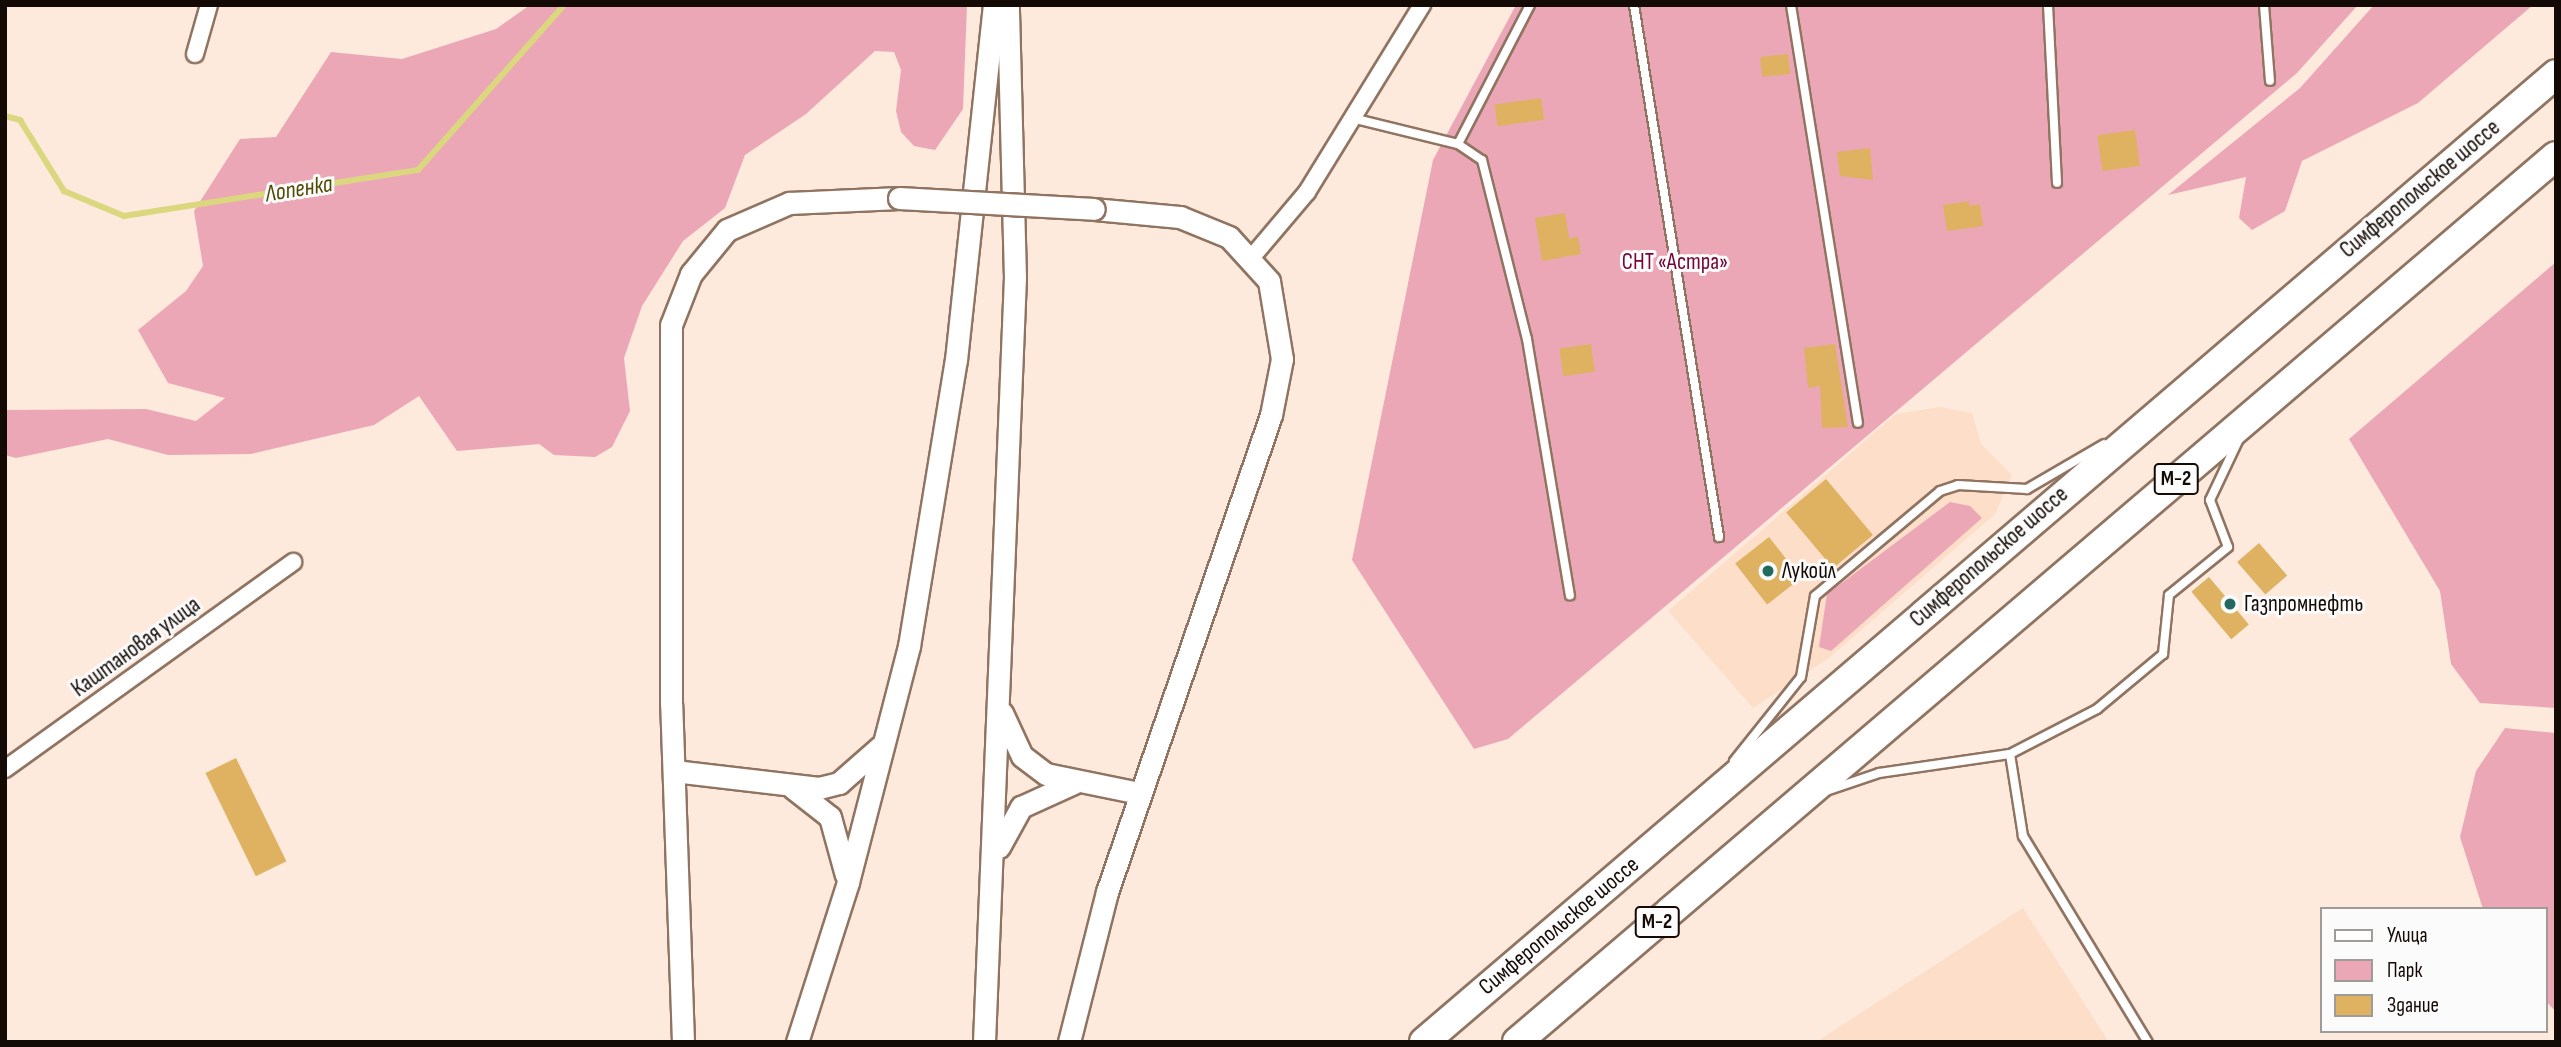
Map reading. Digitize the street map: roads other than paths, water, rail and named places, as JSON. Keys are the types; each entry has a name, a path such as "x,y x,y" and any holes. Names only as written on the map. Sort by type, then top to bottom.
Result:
{"highway":[{"name":"Симферопольское шоссе","path":"1424,1042 2556,74"},
{"name":"М-2","path":"1517,1042 1796,801 2556,156"}],"street":[{"path":"195,54 209,5"},
{"path":"797,1042 848,882 881,745 909,646 956,360 994,5"},
{"path":"984,1042 1015,278 1008,5"},
{"path":"1252,257 1307,192 1422,5"},
{"path":"683,1042 674,771 667,360 678,300 704,252 753,216 789,202 899,198 1094,209 1193,221 1229,237 1252,257 1278,312 1282,359 1271,415 1139,793 1069,1042"},
{"name":"Каштановая улица","path":"5,769 293,562"},
{"path":"999,701 1022,756 1074,783 1139,793"},
{"path":"674,771 792,787 839,783 881,745"},
{"path":"992,869 1021,807 1074,783"},
{"path":"792,787 830,817 848,882"}],"lane":[{"path":"1458,144 1530,5"},
{"path":"1634,5 1718,537"},
{"path":"1791,5 1858,423"},
{"path":"2048,5 2057,183"},
{"path":"2264,5 2270,81"},
{"path":"1352,118 1458,144 1482,160 1521,313 1570,595"},
{"path":"1703,804 1801,677 1815,596 1940,491 1958,485 2027,489 2153,416"},
{"path":"1796,801 1879,773 2010,754 2097,709 2164,654 2169,595 2228,547 2210,500 2249,417"},
{"path":"2010,754 2023,836 2148,1042"}],"waterway":[{"name":"Лопенка","path":"5,116 20,120 64,191 124,216 418,170 564,5"}],"place":[{"name":"Лукойл","path":"1768,571"},
{"name":"Газпромнефть","path":"2230,604"}],"park label":[{"name":"СНТ «Астра»","path":"1675,262"}]}
